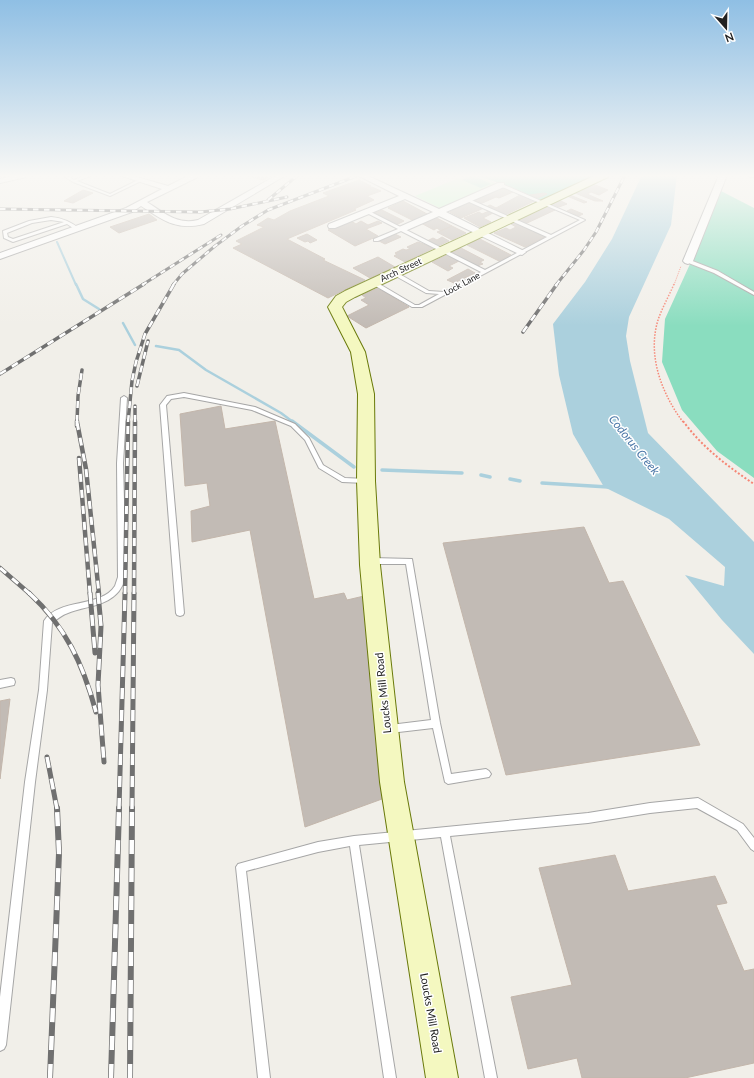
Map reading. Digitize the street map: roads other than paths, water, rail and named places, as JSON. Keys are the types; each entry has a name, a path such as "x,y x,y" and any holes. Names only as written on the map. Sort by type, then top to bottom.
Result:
{"street":[{"path":"0,256 88,225"},
{"path":"402,229 410,225"},
{"path":"467,225 522,252"},
{"name":"Arch Street","path":"336,310 336,304 341,299 495,225"},
{"path":"688,261 703,225"},
{"name":"Loucks Mill Road","path":"336,310 358,352 366,394 366,481 370,561 392,782 442,1078"}],"lane":[{"path":"24,225 5,232 6,238 13,241 58,225"},
{"path":"73,225 78,229"},
{"path":"395,225 485,272"},
{"path":"523,225 550,237"},
{"name":"Lock Lane","path":"374,283 417,307 573,225"},
{"path":"376,240 402,229"},
{"path":"688,261 716,272 754,294"},
{"path":"394,273 428,292 444,293"},
{"path":"180,614 163,406 169,397 184,395 252,408 293,425 307,439 321,466 344,480 366,481"},
{"path":"0,1046 30,782 43,690 48,621 60,611 105,599 119,587 122,577 120,463 124,398"},
{"path":"370,561 409,561 436,723 448,779 486,774"},
{"path":"0,684 11,682"},
{"path":"387,730 436,723"},
{"path":"264,1078 241,867 318,847 354,841 588,818 650,808 698,803 740,827 754,846"},
{"path":"445,832 491,1078"},
{"path":"354,841 390,1078"}],"water":[{"name":"Codorus Creek","path":"618,225 671,225 629,317 626,336 630,361 648,433 754,542 754,654 722,620 685,575 724,586 725,567 669,519 604,487 573,434 559,375 553,324 585,282 612,239"}],"waterway":[{"path":"57,242 76,285"},
{"path":"76,284 83,299 99,309"},
{"path":"123,323 135,345"},
{"path":"156,346 179,350 206,370 281,413 293,422"},
{"path":"292,421 354,467"},
{"path":"382,470 462,473"},
{"path":"481,475 490,477"},
{"path":"510,479 520,481"},
{"path":"542,483 608,487"}],"railway":[{"path":"173,285 182,274 215,246 243,225"},
{"path":"556,285 584,250 599,225"},
{"path":"142,285 221,235"},
{"path":"0,374 144,284"},
{"path":"128,422 132,381 136,362 145,334 174,284"},
{"path":"523,332 557,284"},
{"path":"137,386 148,341"},
{"path":"77,422 78,396 82,370"},
{"path":"135,406 135,421"},
{"path":"125,594 128,421"},
{"path":"134,594 135,421"},
{"path":"77,422 86,469 99,594"},
{"path":"79,458 90,594"},
{"path":"0,568 30,594"},
{"path":"90,593 95,653"},
{"path":"98,593 101,626 98,685 104,762"},
{"path":"119,809 125,593"},
{"path":"132,809 134,593"},
{"path":"30,594 53,619 72,647 91,694 96,712"},
{"path":"47,757 57,809"},
{"path":"50,1078 59,853 57,808"},
{"path":"111,1078 119,808"},
{"path":"130,1078 132,808"}]}
